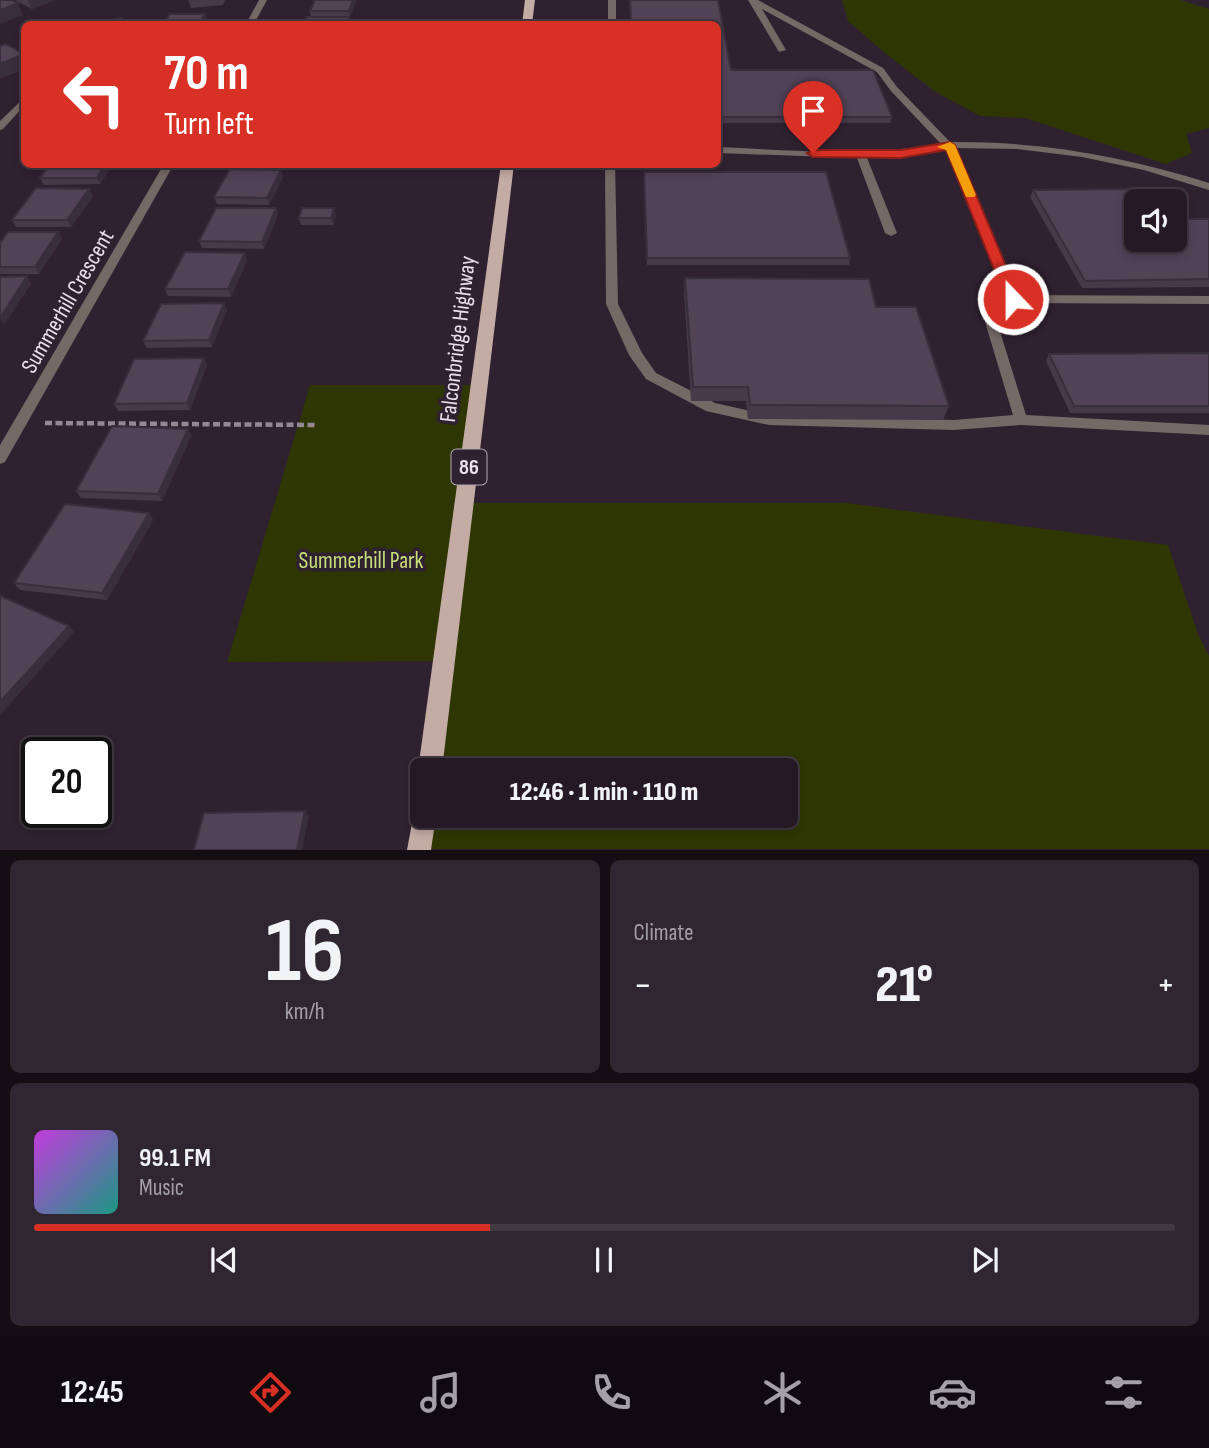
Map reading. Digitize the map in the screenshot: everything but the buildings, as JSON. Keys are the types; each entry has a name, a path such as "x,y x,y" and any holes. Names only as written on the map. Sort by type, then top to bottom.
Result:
{"main road":[{"path":"527,21 530,0"},
{"name":"Falconbridge Highway","path":"432,758 507,168"},
{"path":"419,849 422,828"}],"street":[{"path":"252,21 263,0"},
{"path":"612,0 612,21"},
{"path":"752,0 782,50"},
{"path":"752,0 880,70 894,89 949,146 1013,299"},
{"path":"0,127 21,104"},
{"path":"721,150 861,155 901,154 949,146 1046,148 1115,160 1209,187"},
{"path":"861,155 891,233"},
{"name":"Summerhill Crescent","path":"0,458 167,168"},
{"path":"610,168 612,304 636,355 651,376 711,407 769,420 954,425 1021,420 1171,430 1209,429"},
{"path":"1021,420 991,322 1000,304 1013,299 1209,300"}],"path":[{"path":"20,423 317,425"}],"green space":[{"path":"842,0 1181,0 1209,9 1209,128 1186,134 1192,153 1166,164 1025,118 980,116 934,91 885,53 848,21"},
{"name":"Summerhill Park","path":"310,385 483,385 469,503 846,503 1168,545 1198,634 1209,656 1209,849 424,849 427,828 798,828 798,758 437,758 450,661 227,662"}],"slow traffic":[{"path":"942,147 950,145 970,195"}],"route":[{"path":"813,153 901,154 950,145 1013,299"}]}
